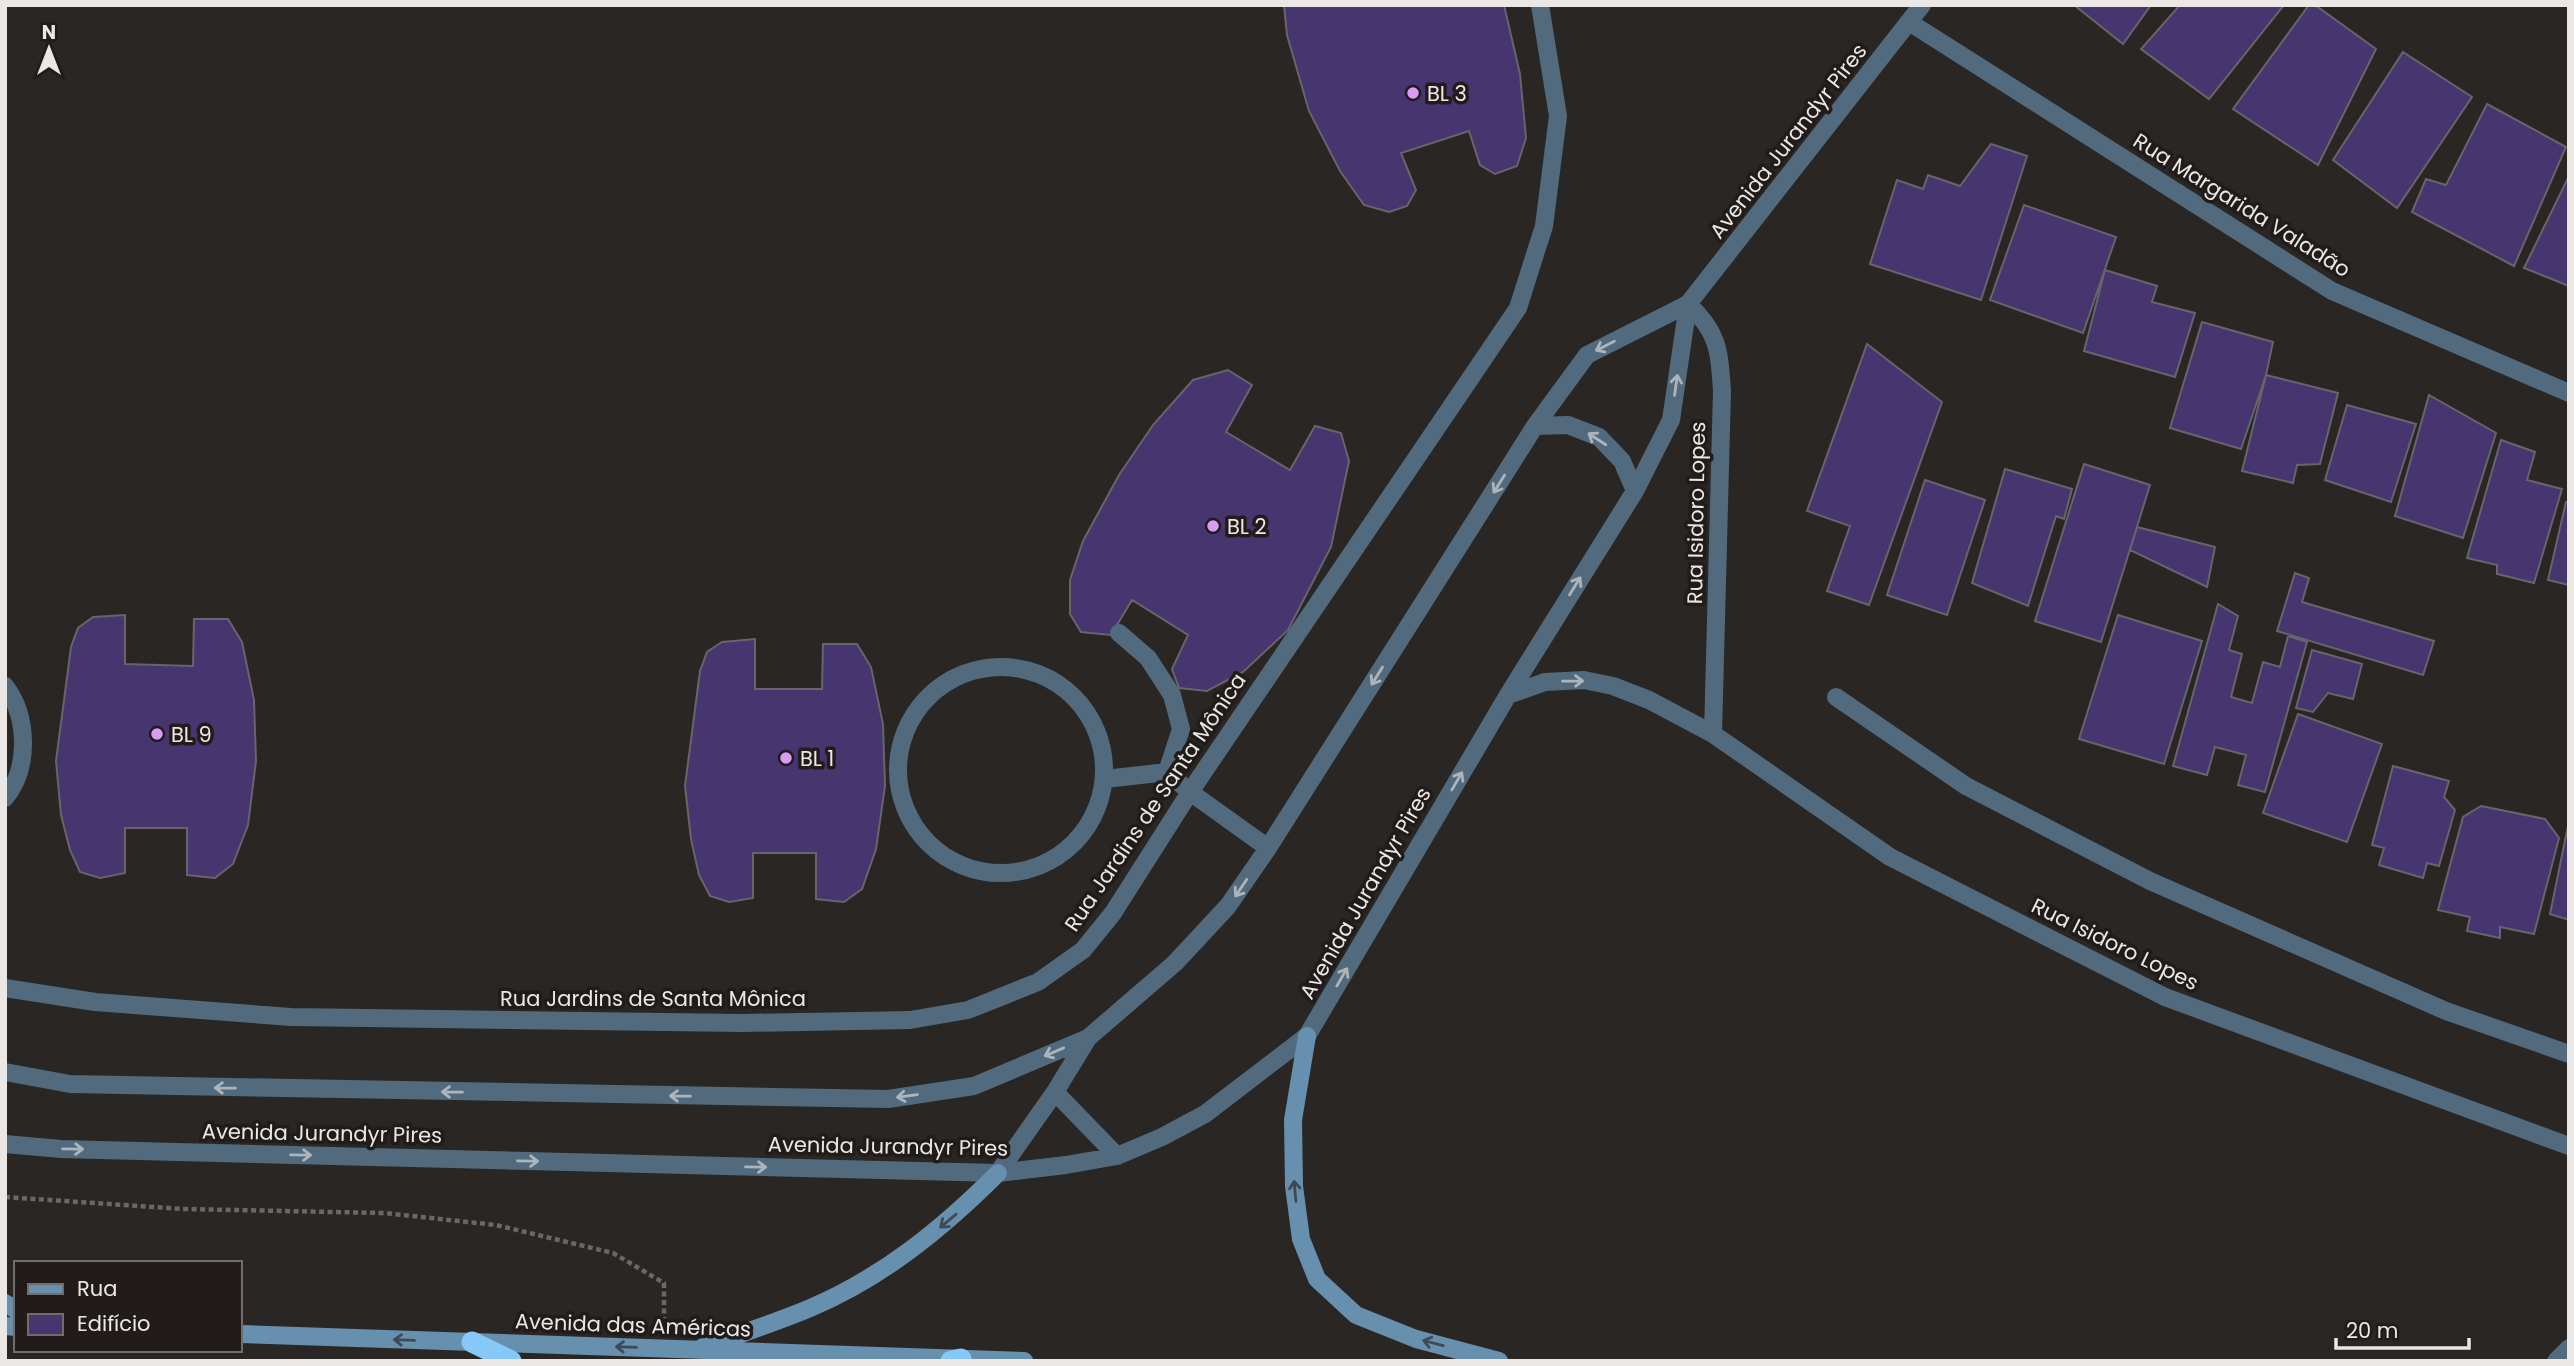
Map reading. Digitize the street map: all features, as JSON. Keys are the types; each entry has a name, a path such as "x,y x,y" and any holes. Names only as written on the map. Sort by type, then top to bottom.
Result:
{"highway":[{"path":"472,1342 511,1361"}],"main road":[{"path":"1307,1036 1293,1119 1294,1186 1301,1239 1317,1279 1356,1315 1416,1339 1499,1361"},
{"path":"695,1350 809,1309 862,1282 915,1248 955,1215 998,1173"},
{"name":"Avenida das Américas","path":"242,1334 1024,1361"}],"street":[{"name":"Rua Jardins de Santa Mônica","path":"5,988 95,1002 291,1017 743,1023 910,1020 968,1010 1038,982 1083,950 1113,913 1190,792 1518,308 1544,226 1558,116 1540,5"},
{"name":"Avenida Jurandyr Pires","path":"5,1072 69,1084 888,1099 974,1086 1088,1038 1175,963 1228,906 1268,848 1535,426 1587,355 1688,304 1922,5"},
{"name":"Rua Margarida Valadão","path":"1909,22 2332,291 2569,393"},
{"name":"Avenida Jurandyr Pires","path":"5,1144 61,1149 998,1173 1117,1156 1162,1137 1205,1114 1307,1036 1508,695 1635,491 1671,420 1688,304"},
{"name":"Rua Isidoro Lopes","path":"1688,304 1706,322 1719,349 1722,391 1713,734"},
{"path":"1535,426 1568,425 1599,437 1622,461 1635,491"},
{"path":"1119,633 1148,658 1172,695 1181,729 1167,772"},
{"path":"991,667 1028,669 1061,685 1087,711 1102,743 1105,779 1096,814 1075,844 1045,864 1010,874 974,871 941,856 915,830 900,797 896,761 906,726 927,697 957,676 991,667"},
{"name":"Rua Isidoro Lopes","path":"1508,695 1545,682 1584,680 1613,686 1649,700 1713,734 1889,857 2165,998 2569,1146"},
{"path":"5,686 12,695 23,727 22,760 10,792 5,798"},
{"path":"1836,697 1966,786 2150,881 2446,1011 2569,1054"},
{"path":"1105,779 1167,772 1190,792 1268,848"},
{"path":"998,1173 1055,1092 1088,1038"},
{"path":"1055,1092 1117,1156"},
{"path":"2557,1361 2569,1348"}],"path":[{"path":"5,1197 183,1209 384,1213 496,1225 613,1253 664,1283 663,1348"}],"building":[{"name":"BL 3","path":"1284,5 1504,5 1520,74 1526,138 1517,166 1495,174 1480,165 1469,131 1401,153 1416,190 1407,206 1389,212 1364,205 1340,171 1309,111 1287,35"},
{"path":"2074,5 2151,5 2123,44"},
{"path":"2180,5 2284,5 2209,99 2141,49"},
{"path":"2309,5 2315,5 2376,49 2318,165 2233,109"},
{"path":"2403,52 2472,97 2397,208 2333,160"},
{"path":"2487,104 2566,147 2514,266 2412,212 2426,179 2446,185"},
{"path":"1991,144 2027,156 1981,300 1870,264 1897,180 1923,189 1928,175 1960,186"},
{"path":"2569,176 2569,286 2524,268"},
{"path":"2024,205 2116,237 2083,333 1990,300"},
{"path":"2105,270 2157,286 2152,302 2195,313 2175,377 2084,351"},
{"path":"2202,322 2273,342 2266,375 2241,449 2170,428"},
{"path":"1867,344 1942,402 1869,605 1827,591 1850,526 1807,511"},
{"name":"BL 2","path":"1228,370 1252,385 1226,432 1290,470 1315,426 1341,433 1349,461 1331,547 1288,630 1243,672 1207,691 1179,688 1172,669 1188,635 1132,600 1111,635 1081,632 1070,614 1070,580 1083,541 1119,475 1153,425 1193,380"},
{"path":"2266,375 2338,393 2320,464 2297,465 2293,483 2242,471"},
{"path":"2429,395 2496,433 2463,538 2395,516"},
{"path":"2347,405 2416,424 2391,502 2325,480"},
{"path":"2501,440 2535,452 2527,480 2562,489 2534,583 2497,574 2497,565 2467,558"},
{"path":"2084,464 2150,485 2101,642 2035,621"},
{"path":"2005,469 2072,489 2064,519 2056,516 2028,606 1972,583"},
{"path":"1925,480 1985,500 1947,615 1887,595"},
{"path":"2566,502 2569,503 2569,585 2548,580"},
{"path":"2137,527 2215,547 2207,587 2130,550"},
{"path":"2295,573 2309,578 2302,602 2434,641 2423,675 2277,631"},
{"path":"2218,604 2238,616 2229,650 2242,654 2231,697 2252,703 2263,662 2280,667 2288,636 2307,642 2265,792 2238,785 2246,755 2215,747 2207,775 2173,766"},
{"name":"BL 9","path":"125,615 125,664 193,666 194,619 228,619 242,642 254,700 256,761 248,825 233,864 215,878 187,875 187,828 125,828 125,873 100,878 80,872 70,850 61,815 56,761 71,647 78,628 93,617"},
{"path":"2118,615 2202,641 2164,764 2079,739"},
{"name":"BL 1","path":"755,639 755,689 822,689 823,644 857,644 871,667 883,724 885,786 876,849 862,889 844,902 816,899 816,853 753,853 753,898 729,902 710,896 699,875 691,839 685,786 700,671 707,652 722,642"},
{"path":"2312,650 2362,664 2353,699 2328,693 2313,712 2296,708"},
{"path":"2298,714 2382,744 2347,842 2263,813"},
{"path":"2393,766 2449,781 2444,797 2455,810 2439,866 2427,863 2423,878 2379,865 2384,848 2372,845"},
{"path":"2481,806 2545,819 2559,838 2534,934 2500,927 2500,938 2467,931 2470,917 2438,910 2463,817"},
{"path":"2569,821 2569,920 2550,914"}],"place":[{"name":"BL 3","path":"1413,93"},
{"name":"BL 2","path":"1213,526"},
{"name":"BL 9","path":"157,734"},
{"name":"BL 1","path":"786,758"}]}
